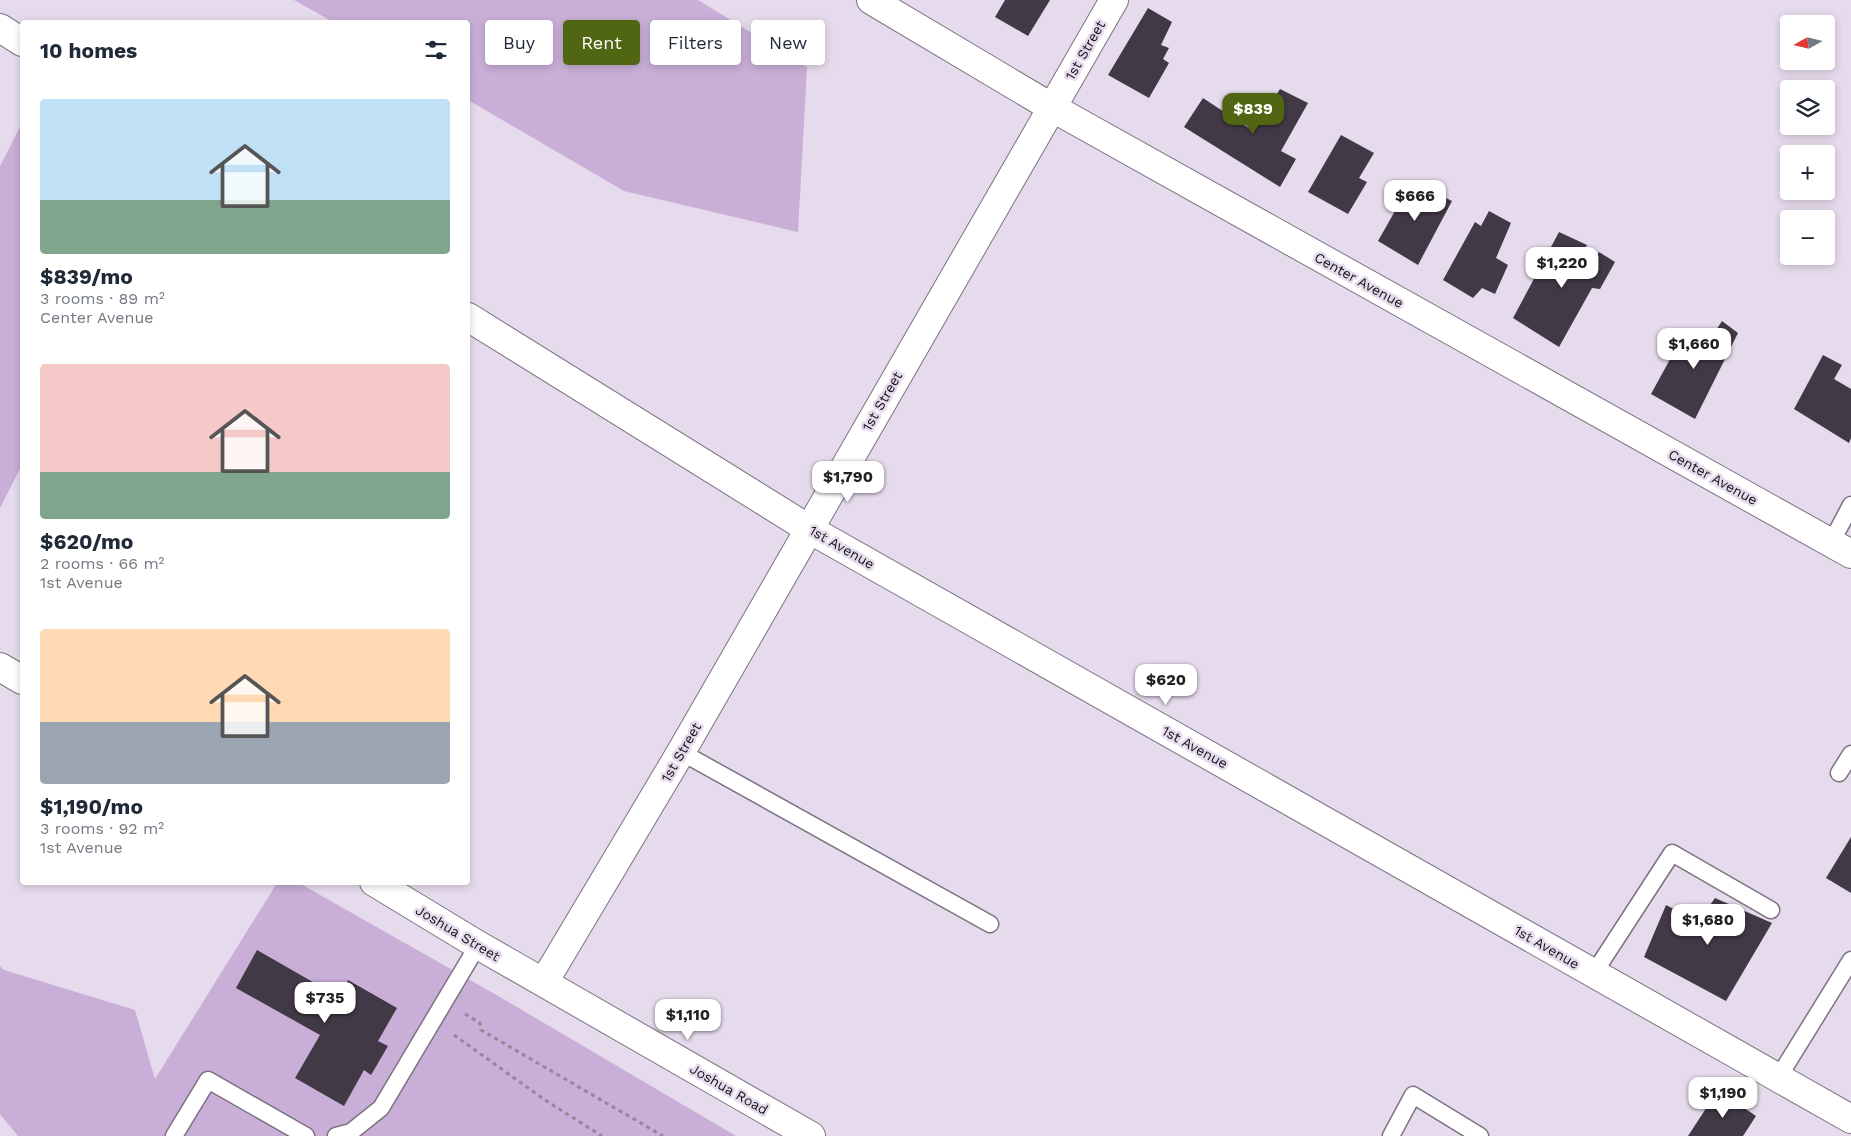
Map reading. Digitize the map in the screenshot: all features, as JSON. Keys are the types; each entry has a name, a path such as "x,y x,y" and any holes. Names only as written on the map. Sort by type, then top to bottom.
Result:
{"street":[{"name":"Center Avenue","path":"871,0 1051,107 1841,549"},
{"name":"1st Street","path":"544,982 682,752 1114,0"},
{"path":"0,28 20,41"},
{"name":"1st Avenue","path":"470,318 809,529 1851,1119"},
{"path":"0,667 20,679"},
{"name":"Joshua Street","path":"379,885 478,946 544,982"},
{"name":"Joshua Road","path":"544,982 811,1136"}],"lane":[{"path":"1841,549 1851,505"},
{"path":"682,752 990,924"},
{"path":"1839,773 1851,754"},
{"path":"1594,973 1672,853 1771,910"},
{"path":"336,1136 351,1132 381,1108 478,946"},
{"path":"1778,1078 1851,960"},
{"path":"174,1136 208,1080 306,1136"},
{"path":"1391,1136 1413,1094 1480,1136"}],"path":[{"path":"462,1012 480,1023 481,1030 662,1136"},
{"path":"449,1042 453,1035 545,1100 602,1136"}],"shaded area":[{"path":"294,0 698,0 731,20 650,20 650,65 741,65 741,26 751,33 751,65 804,65 807,67 798,232 624,191 470,101 470,20 329,20"},
{"path":"20,127 20,469 0,508 0,166"},
{"path":"276,885 303,885 500,997 736,1136 18,1136 0,1114 0,966 4,970 135,1010 155,1079"}],"building":[{"path":"1005,0 1050,0 1028,36 995,17"},
{"path":"1148,8 1172,22 1161,45 1169,48 1163,59 1169,63 1149,98 1108,75"},
{"path":"1280,89 1308,103 1281,151 1296,159 1280,187 1184,127 1203,98 1253,131"},
{"path":"1341,135 1374,153 1359,178 1367,182 1348,214 1308,192"},
{"path":"1412,181 1452,201 1418,265 1378,241"},
{"path":"1489,211 1511,223 1496,258 1508,265 1495,294 1482,288 1473,298 1443,280 1475,222 1481,226"},
{"path":"1559,232 1587,245 1581,255 1595,259 1599,252 1615,262 1600,289 1592,288 1559,347 1513,318"},
{"path":"1722,321 1738,333 1695,419 1651,394 1686,330 1709,341"},
{"path":"1823,355 1842,365 1834,379 1851,389 1851,438 1849,443 1794,409"},
{"path":"1851,837 1851,893 1826,878"},
{"path":"1715,898 1772,923 1726,1001 1644,957 1666,905 1698,922"},
{"path":"257,950 339,997 348,980 397,1008 378,1041 388,1046 371,1075 364,1070 344,1106 295,1078 320,1035 236,988"},
{"path":"1718,1090 1756,1116 1743,1136 1688,1136"}]}
